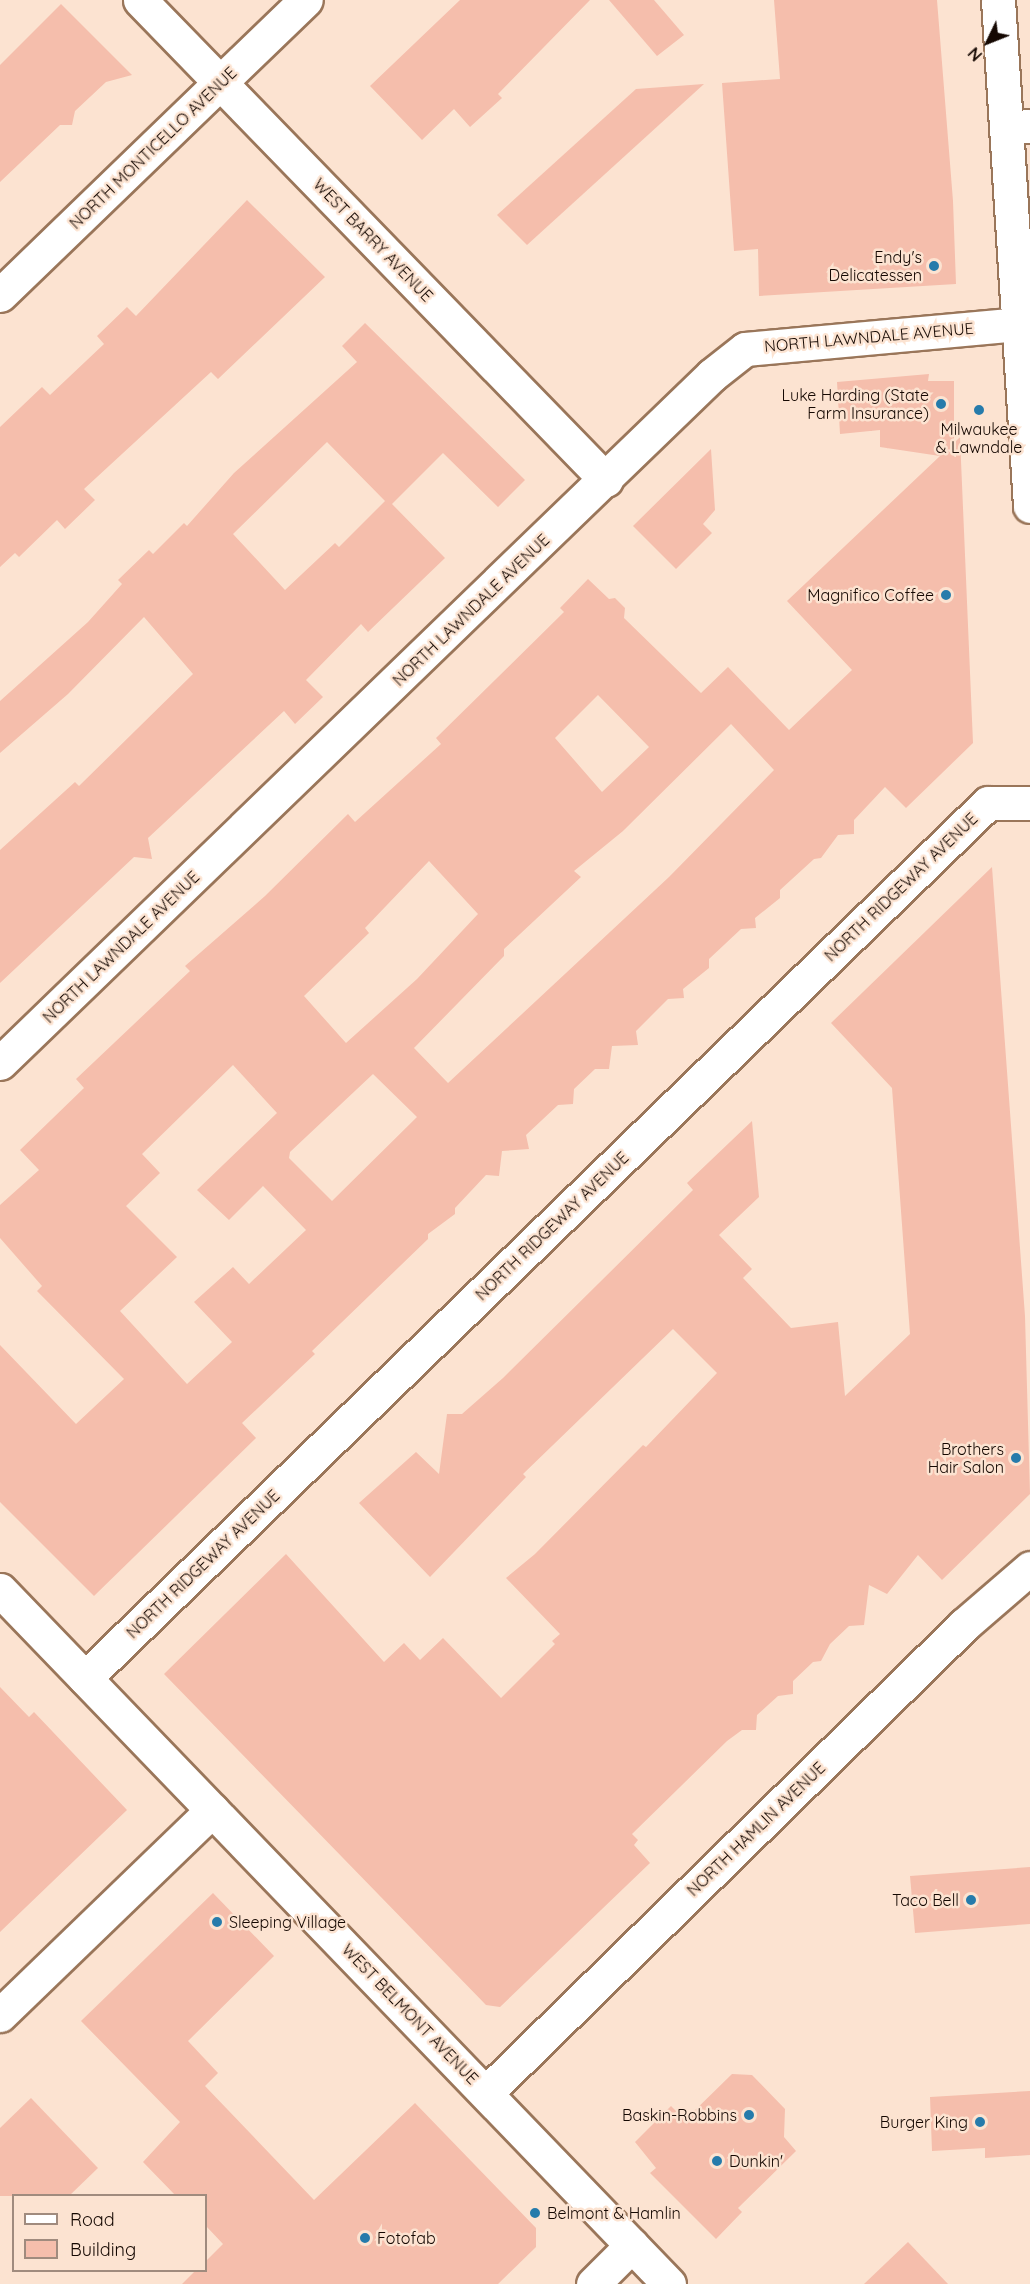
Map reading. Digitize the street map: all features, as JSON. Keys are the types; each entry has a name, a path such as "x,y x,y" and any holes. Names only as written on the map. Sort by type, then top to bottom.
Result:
{"street":[{"name":"WEST BARRY AVENUE","path":"141,0 606,480"},
{"name":"NORTH MONTICELLO AVENUE","path":"0,295 306,0"},
{"path":"998,0 1018,127 1018,324 1030,506"},
{"name":"NORTH LAWNDALE AVENUE","path":"0,1064 712,375 746,349 1018,324"},
{"name":"NORTH RIDGEWAY AVENUE","path":"85,1678 988,803 1030,803"},
{"name":"NORTH HAMLIN AVENUE","path":"486,2093 964,1625 1030,1568"},
{"name":"WEST BELMONT AVENUE","path":"0,1590 669,2284"},
{"path":"0,2015 212,1810"},
{"path":"593,2284 632,2246"}],"building":[{"path":"460,0 590,0 498,94 502,98 470,127 454,109 422,140 370,86"},
{"path":"609,0 654,0 684,35 657,56"},
{"path":"774,0 937,0 953,201 956,284 759,296 758,249 734,251 722,83 780,79"},
{"path":"61,4 132,75 106,82 75,111 72,125 60,125 0,182 0,65"},
{"path":"704,84 527,245 497,215 636,89"},
{"path":"247,200 325,277 218,379 211,372 84,489 95,500 65,529 57,520 19,557 15,553 0,567 0,427 42,387 50,395 104,344 97,336 127,307 136,316"},
{"path":"365,323 525,480 498,507 443,453 392,504 445,558 368,632 361,624 306,680 323,697 295,724 284,711 148,838 152,859 134,857 0,983 0,850 75,782 79,786 193,674 144,617 68,694 0,753 0,701 88,622 122,584 118,580 149,550 153,554 184,523 187,526 234,473 357,362 342,346","holes":["327,442 385,501 339,547 335,543 285,590 233,534"]},
{"path":"929,374 928,381 954,381 954,443 960,437 973,743 906,808 885,787 854,820 854,834 838,835 821,858 814,859 780,890 780,898 755,918 756,928 741,929 709,959 709,968 683,989 684,998 668,999 636,1031 638,1045 612,1046 609,1069 595,1069 574,1089 573,1104 558,1105 526,1135 529,1149 502,1151 499,1176 486,1175 455,1208 455,1214 428,1234 428,1239 312,1351 315,1354 242,1423 256,1438 94,1596 0,1502 0,1345 76,1424 124,1379 37,1291 42,1286 0,1238 0,1205 39,1170 20,1150 84,1088 76,1079 190,971 185,966 265,896 348,814 355,822 441,744 436,738 564,612 560,608 588,579 609,599 615,598 625,608 624,618 701,693 728,667 789,730 852,670 787,601 940,456 880,447 880,430 840,434 837,382","holes":["598,695 649,747 602,792 555,738","731,724 774,770 669,877 448,1083 414,1048 504,956 504,949 581,877 574,871 623,831","429,861 478,914 417,979 346,1043 304,996 369,933 365,928","233,1065 277,1113 197,1190 229,1220 263,1186 306,1230 249,1284 233,1267 194,1302 232,1342 187,1384 120,1311 177,1257 126,1206 160,1173 142,1154","373,1074 417,1117 332,1201 289,1158 290,1152"]},
{"path":"711,449 715,510 703,524 712,533 676,569 633,526"},
{"path":"992,867 1025,1316 1030,1494 942,1580 918,1555 887,1594 869,1585 864,1625 849,1626 830,1644 821,1661 813,1662 793,1681 793,1694 778,1696 757,1715 756,1730 742,1730 727,1741 632,1834 638,1840 634,1845 650,1863 500,2007 486,2005 164,1674 286,1554 384,1662 404,1643 420,1660 443,1638 501,1698 555,1644 552,1641 560,1634 506,1578 535,1554 643,1445 646,1447 717,1373 673,1329 523,1474 526,1477 430,1577 359,1503 416,1452 439,1474 447,1414 462,1414 503,1378 693,1190 687,1183 752,1121 759,1197 719,1235 752,1269 743,1278 791,1328 838,1322 845,1396 910,1334 892,1088 831,1023"},
{"path":"0,1687 29,1717 34,1712 127,1810 0,1932"},
{"name":"Taco Bell","path":"1030,1867 1030,1924 915,1933 910,1876"},
{"path":"213,1893 274,1956 188,2041 218,2073 205,2086 314,2200 415,2103 536,2228 536,2247 498,2284 182,2284 194,2272 207,2272 207,2260 223,2244 207,2227 207,2194 174,2194 143,2162 180,2122 81,2021"},
{"name":"Dunkin'","path":"732,2074 752,2075 785,2109 784,2137 796,2151 738,2208 742,2212 716,2239 650,2173 656,2168 635,2142 671,2106 685,2120"},
{"name":"Burger King","path":"1030,2091 1030,2155 985,2158 985,2148 932,2151 930,2097"},
{"path":"31,2098 98,2168 71,2194 0,2196 0,2128"},
{"path":"908,2242 948,2284 864,2284"}],"place":[{"name":"Endy's Delicatessen","path":"934,266"},
{"name":"Luke Harding (State Farm Insurance)","path":"941,404"},
{"name":"Milwaukee & Lawndale","path":"979,410"},
{"name":"Magnifico Coffee","path":"946,595"},
{"name":"Brothers Hair Salon","path":"1016,1458"},
{"name":"Taco Bell","path":"971,1900"},
{"name":"Sleeping Village","path":"217,1922"},
{"name":"Baskin-Robbins","path":"749,2115"},
{"name":"Burger King","path":"980,2122"},
{"name":"Dunkin'","path":"717,2161"},
{"name":"Belmont & Hamlin","path":"535,2213"},
{"name":"Fotofab","path":"365,2238"}]}
